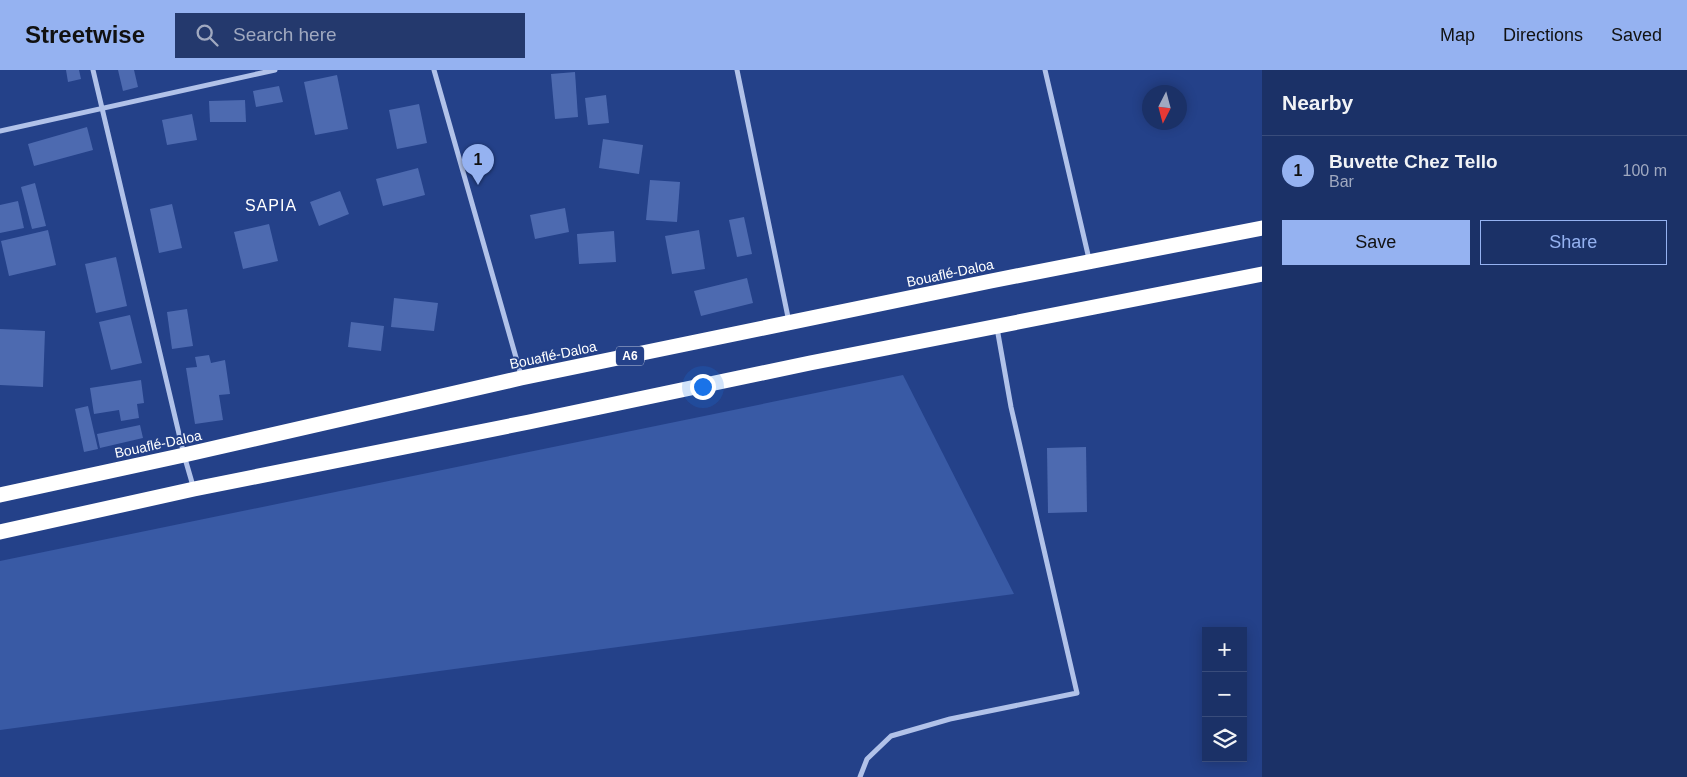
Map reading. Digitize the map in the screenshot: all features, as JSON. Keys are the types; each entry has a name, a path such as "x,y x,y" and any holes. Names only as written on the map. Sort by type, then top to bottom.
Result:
{"highway":[{"name":"Bouaflé-Daloa","path":"0,495 521,378 1090,261 1262,228"},
{"path":"0,532 194,489 996,326 1262,274"}],"street":[{"path":"93,70 184,455 194,489"},
{"path":"0,131 275,70"},
{"path":"434,70 521,378"},
{"path":"737,70 789,322"},
{"path":"1045,70 1090,261"},
{"path":"860,777 867,759 891,736 950,719 1077,693 1011,407 996,326"}],"shaded area":[{"path":"903,375 1014,594 0,730 0,561"}],"building":[{"path":"66,70 79,70 81,79 68,82"},
{"path":"118,70 134,70 138,87 123,91"},
{"path":"575,72 578,117 555,119 551,74"},
{"path":"337,75 348,129 315,135 304,82"},
{"path":"279,86 283,102 256,107 253,91"},
{"path":"606,95 609,123 588,125 585,98"},
{"path":"245,100 246,122 210,122 209,101"},
{"path":"419,104 427,143 397,149 389,110"},
{"path":"192,114 197,140 167,145 162,120"},
{"path":"87,127 93,150 34,166 28,144"},
{"path":"603,139 643,145 639,174 599,168"},
{"path":"418,168 425,195 383,206 376,179"},
{"path":"650,180 680,182 677,222 646,220"},
{"path":"35,183 46,226 32,229 21,187"},
{"path":"340,191 349,214 319,226 310,202"},
{"path":"18,201 24,228 0,233 0,205"},
{"path":"172,204 182,248 159,253 150,209"},
{"path":"565,208 569,232 535,239 530,215"},
{"path":"744,217 752,254 737,257 729,220"},
{"path":"269,224 278,261 243,269 234,232"},
{"path":"48,230 56,265 9,276 1,241"},
{"path":"699,230 705,269 672,274 665,236"},
{"path":"614,231 616,262 579,264 577,234"},
{"path":"116,257 127,306 96,313 85,264"},
{"path":"747,278 753,303 701,316 694,291"},
{"path":"394,298 438,303 434,331 391,327"},
{"path":"187,309 193,346 172,349 167,312"},
{"path":"130,315 142,363 111,370 99,322"},
{"path":"351,322 384,326 381,351 348,347"},
{"path":"0,329 45,331 43,387 0,385"},
{"path":"209,355 211,363 225,360 230,394 219,395 223,420 195,424 186,368 197,367 195,357"},
{"path":"141,380 144,403 137,404 139,418 121,421 119,410 94,414 90,388"},
{"path":"88,406 98,449 84,452 75,409"},
{"path":"140,425 143,438 100,448 97,434"},
{"path":"1086,447 1087,512 1048,513 1047,448"}],"place":[{"name":"Buvette Chez Tello","path":"478,185"}],"district":[{"name":"SAPIA","path":"271,205"}]}
